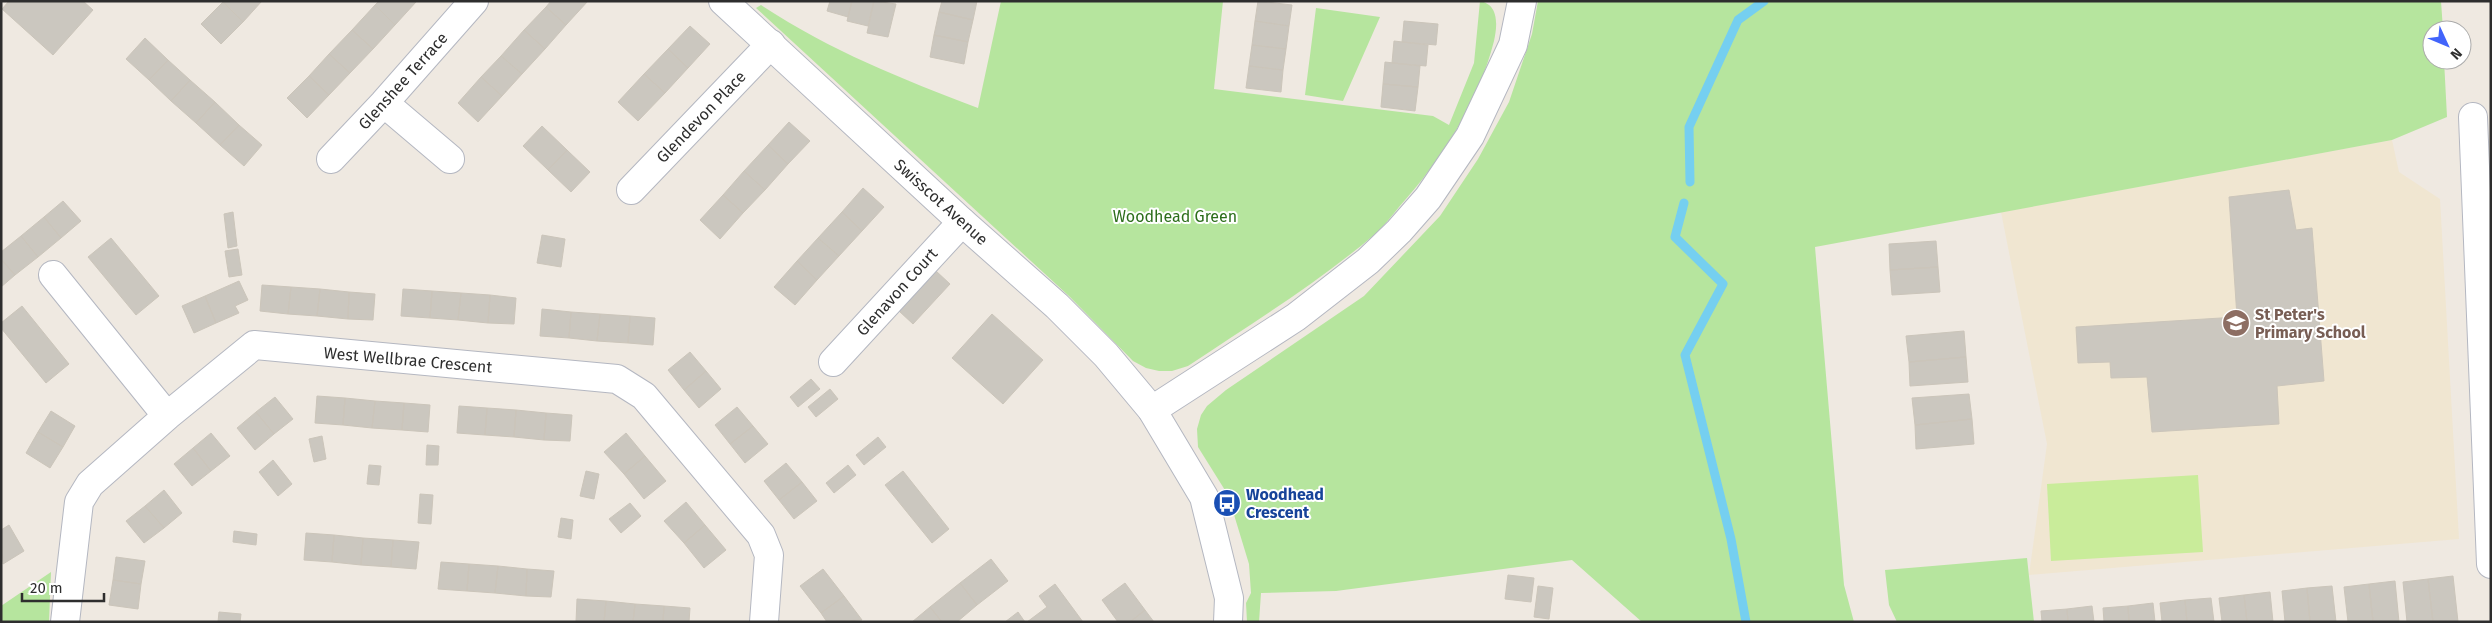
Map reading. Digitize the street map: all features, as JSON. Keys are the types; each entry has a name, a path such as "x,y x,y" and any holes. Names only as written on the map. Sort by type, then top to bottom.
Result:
{"street":[{"name":"Glenshee Terrace","path":"331,159 384,103 474,1"},
{"name":"Swisscot Avenue","path":"723,1 962,222 1064,313 1106,355 1152,410 1204,497 1230,598 1228,622"},
{"path":"1152,410 1296,317 1368,261 1405,224 1428,198 1470,136 1513,45 1522,1"},
{"name":"Glendevon Place","path":"631,190 771,44"},
{"path":"384,103 450,159"},
{"path":"2473,117 2491,564"},
{"name":"Glenavon Court","path":"833,362 962,222"},
{"path":"53,275 167,416"},
{"name":"West Wellbrae Crescent","path":"65,622 79,502 90,484 104,469 254,346 617,379 644,396 761,535 769,556 764,622"}],"shaded area":[{"name":"St Peter's Primary School","path":"2392,140 2399,172 2440,199 2459,539 2029,575 2047,444 2001,212"}],"green space":[{"name":"Woodhead Green","path":"1001,1 1223,1 1214,89 1433,116 1449,125 1474,63 1480,1 1486,3 1494,12 1496,29 1487,64 1478,87 1456,130 1429,170 1381,229 1306,287 1188,366 1172,371 1159,371 1146,368 1133,361 1070,297 756,8 761,5 840,50 921,86 978,108"},
{"path":"1538,1 2441,1 2442,20 2422,20 2422,70 2445,70 2447,117 2392,140 1815,247 1844,585 1854,622 1642,622 1572,560 1336,591 1261,593 1259,622 1247,622 1246,603 1251,593 1249,564 1228,495 1198,447 1197,429 1201,415 1207,406 1226,390 1364,296 1440,216 1478,159 1509,102 1532,34"},
{"path":"1316,8 1380,17 1343,101 1305,95"},
{"path":"2198,475 2203,552 2051,561 2047,484"},
{"path":"2027,558 2034,622 1897,622 1889,605 1885,570"},
{"path":"51,572 49,622 1,622 1,606"}],"building":[{"path":"9,1 83,1 93,10 53,55 2,9"},
{"path":"223,1 262,1 243,22"},
{"path":"379,1 416,2 395,25 375,5"},
{"path":"551,1 588,1 566,25 546,7"},
{"path":"830,1 852,1 848,17 827,11"},
{"path":"852,1 874,1 868,26 847,21"},
{"path":"874,1 896,4 888,37 867,33"},
{"path":"942,1 977,1 973,20 939,12"},
{"path":"1258,1 1292,5 1289,26 1255,21"},
{"path":"223,2 243,22 221,44 201,24"},
{"path":"375,5 395,25 373,49 352,30"},
{"path":"546,7 566,25 545,49 524,30"},
{"path":"939,12 973,20 968,42 934,35"},
{"path":"1255,21 1289,26 1286,49 1252,45"},
{"path":"1404,21 1438,24 1436,45 1402,42"},
{"path":"690,26 710,44 688,68 668,49"},
{"path":"352,30 373,49 350,73 329,54"},
{"path":"524,30 545,49 522,74 501,56"},
{"path":"934,35 968,42 964,64 930,57"},
{"path":"145,38 168,60 149,80 126,59"},
{"path":"1394,41 1428,45 1426,66 1392,63"},
{"path":"1252,45 1286,49 1283,70 1249,66"},
{"path":"668,49 688,68 665,93 644,74"},
{"path":"329,54 350,73 329,95 309,76"},
{"path":"501,56 522,74 502,96 481,77"},
{"path":"168,60 190,80 171,101 149,80"},
{"path":"1385,62 1420,66 1418,87 1383,84"},
{"path":"1249,66 1283,70 1281,92 1246,88"},
{"path":"644,74 665,93 638,121 618,102"},
{"path":"309,76 329,95 307,118 287,98"},
{"path":"481,77 502,96 478,122 458,103"},
{"path":"190,80 215,102 196,123 171,101"},
{"path":"1383,84 1418,87 1415,111 1381,107"},
{"path":"215,102 239,125 220,145 196,123"},
{"path":"789,122 810,141 788,164 768,145"},
{"path":"239,125 262,145 244,166 220,145"},
{"path":"542,126 567,150 548,170 523,146"},
{"path":"768,145 788,164 765,190 744,171"},
{"path":"567,150 590,172 571,192 548,170"},
{"path":"744,171 765,190 743,213 723,195"},
{"path":"863,188 884,207 862,231 842,212"},
{"path":"2289,190 2296,230 2312,228 2324,381 2277,386 2279,424 2152,432 2147,377 2111,378 2110,362 2078,363 2076,327 2237,317 2229,197"},
{"path":"723,195 743,213 720,239 700,220"},
{"path":"63,201 81,221 61,238 44,217"},
{"path":"233,212 237,246 228,248 224,214"},
{"path":"842,212 862,231 839,256 818,238"},
{"path":"44,217 61,238 38,257 21,236"},
{"path":"542,235 565,239 561,267 537,263"},
{"path":"21,236 38,257 15,275 1,259 1,252"},
{"path":"111,238 159,296 136,315 88,257"},
{"path":"818,238 839,256 817,280 797,261"},
{"path":"1936,241 1938,267 1890,270 1889,244"},
{"path":"238,249 242,275 229,277 225,251"},
{"path":"1,259 15,275 1,287"},
{"path":"797,261 817,280 795,305 774,287"},
{"path":"1938,267 1940,292 1892,295 1890,270"},
{"path":"936,271 950,284 913,324 899,311"},
{"path":"239,281 248,300 235,306 239,313 216,323 205,296"},
{"path":"262,285 291,287 288,314 260,311"},
{"path":"291,287 320,289 317,316 288,314"},
{"path":"320,289 349,292 348,319 317,316"},
{"path":"403,289 432,291 430,318 401,316"},
{"path":"432,291 461,293 458,320 430,318"},
{"path":"349,292 375,294 373,320 348,319"},
{"path":"461,293 490,295 488,323 458,320"},
{"path":"490,295 516,298 514,324 488,323"},
{"path":"205,296 216,323 194,333 182,306"},
{"path":"22,306 69,364 46,383 1,328 1,323"},
{"path":"542,309 571,312 569,338 540,336"},
{"path":"571,312 600,314 597,341 569,338"},
{"path":"600,314 630,316 628,343 597,341"},
{"path":"992,314 1043,360 1003,404 952,358"},
{"path":"630,316 655,318 653,345 628,343"},
{"path":"1964,331 1966,357 1909,362 1906,336"},
{"path":"690,352 706,371 684,390 668,370"},
{"path":"1966,357 1968,382 1910,386 1909,362"},
{"path":"706,371 721,389 699,408 684,390"},
{"path":"811,379 820,389 798,407 790,397"},
{"path":"830,389 838,399 816,417 808,407"},
{"path":"1969,394 1972,419 1915,425 1912,398"},
{"path":"317,396 345,398 343,425 315,423"},
{"path":"275,397 293,419 274,434 256,412"},
{"path":"345,398 375,401 372,428 343,425"},
{"path":"375,401 404,403 402,430 372,428"},
{"path":"404,403 430,405 428,432 402,430"},
{"path":"459,406 487,408 485,435 457,433"},
{"path":"737,407 753,426 730,444 715,425"},
{"path":"487,408 516,410 514,437 485,435"},
{"path":"516,410 546,413 544,440 514,437"},
{"path":"51,411 75,426 63,447 38,432"},
{"path":"256,412 274,434 255,450 237,428"},
{"path":"546,413 572,415 570,441 544,440"},
{"path":"1972,419 1974,444 1916,449 1915,425"},
{"path":"753,426 768,444 745,463 730,444"},
{"path":"38,432 63,447 50,468 26,453"},
{"path":"211,433 230,456 211,471 193,448"},
{"path":"626,433 645,456 624,474 604,452"},
{"path":"322,436 326,459 314,462 309,439"},
{"path":"878,437 886,447 864,465 856,455"},
{"path":"427,445 439,446 438,465 426,465"},
{"path":"193,448 211,471 192,486 174,464"},
{"path":"645,456 666,481 644,499 624,474"},
{"path":"273,460 292,484 278,496 259,472"},
{"path":"786,463 802,482 779,500 764,481"},
{"path":"369,465 381,466 379,485 367,484"},
{"path":"848,465 856,475 834,493 826,483"},
{"path":"586,471 599,474 594,499 580,496"},
{"path":"903,471 949,529 932,543 885,485"},
{"path":"802,482 817,501 794,519 779,500"},
{"path":"164,490 182,513 164,528 145,506"},
{"path":"420,494 433,495 431,524 418,523"},
{"path":"686,502 705,525 684,543 664,521"},
{"path":"630,503 641,516 621,533 609,519"},
{"path":"145,506 164,528 144,543 126,521"},
{"path":"561,518 573,520 571,539 558,537"},
{"path":"9,525 24,551 3,564 1,530"},
{"path":"705,525 726,550 704,568 684,543"},
{"path":"234,531 257,534 256,545 233,542"},
{"path":"306,533 334,535 332,562 304,560"},
{"path":"334,535 363,538 361,565 332,562"},
{"path":"363,538 393,540 391,567 361,565"},
{"path":"393,540 419,542 416,569 391,567"},
{"path":"116,557 145,561 141,584 113,580"},
{"path":"991,559 1008,581 977,605 960,583"},
{"path":"441,562 469,564 467,591 438,589"},
{"path":"469,564 498,566 495,593 467,591"},
{"path":"498,566 527,569 526,596 495,593"},
{"path":"527,569 554,571 551,597 526,596"},
{"path":"823,569 844,596 821,613 800,586"},
{"path":"1508,575 1534,578 1531,602 1505,599"},
{"path":"2453,576 2458,622 2433,622 2428,579"},
{"path":"2428,579 2433,622 2407,622 2403,582"},
{"path":"113,580 141,584 138,609 109,605"},
{"path":"2395,581 2399,622 2373,622 2369,584"},
{"path":"960,583 977,605 957,622 942,622 930,607"},
{"path":"1125,583 1145,610 1130,622 1118,622 1102,600"},
{"path":"1055,584 1083,622 1027,622 1047,607 1039,596"},
{"path":"2369,584 2373,622 2348,622 2344,587"},
{"path":"1538,586 1553,588 1549,619 1534,617"},
{"path":"2332,586 2336,622 2310,622 2307,588"},
{"path":"2307,588 2310,622 2285,622 2282,591"},
{"path":"2270,592 2273,622 2247,622 2244,595"},
{"path":"2244,595 2247,622 2222,622 2219,598"},
{"path":"844,596 862,620 827,622 821,613"},
{"path":"2211,598 2214,622 2187,622 2185,600"},
{"path":"577,599 606,601 604,622 576,622"},
{"path":"2185,600 2187,622 2162,622 2160,603"},
{"path":"606,601 635,604 633,622 604,622"},
{"path":"2153,603 2155,622 2129,622 2128,606"},
{"path":"635,604 664,606 663,622 633,622"},
{"path":"664,606 690,608 689,622 663,622"},
{"path":"2092,606 2094,622 2068,622 2067,609"},
{"path":"2128,606 2129,622 2104,622 2103,608"},
{"path":"930,607 942,622 912,622"},
{"path":"2067,609 2068,622 2042,622 2041,611"},
{"path":"1145,610 1154,622 1130,622"},
{"path":"219,612 241,614 240,622 218,622"},
{"path":"1018,612 1025,622 1005,622"}],"waterway":[{"path":"1690,182 1689,127 1738,20 1764,1"},
{"path":"1684,203 1675,237 1723,284 1685,355 1731,539 1746,622"}],"place":[{"name":"St Peter's Primary School","path":"2236,323"},
{"name":"Woodhead Crescent","path":"1227,503"}]}
